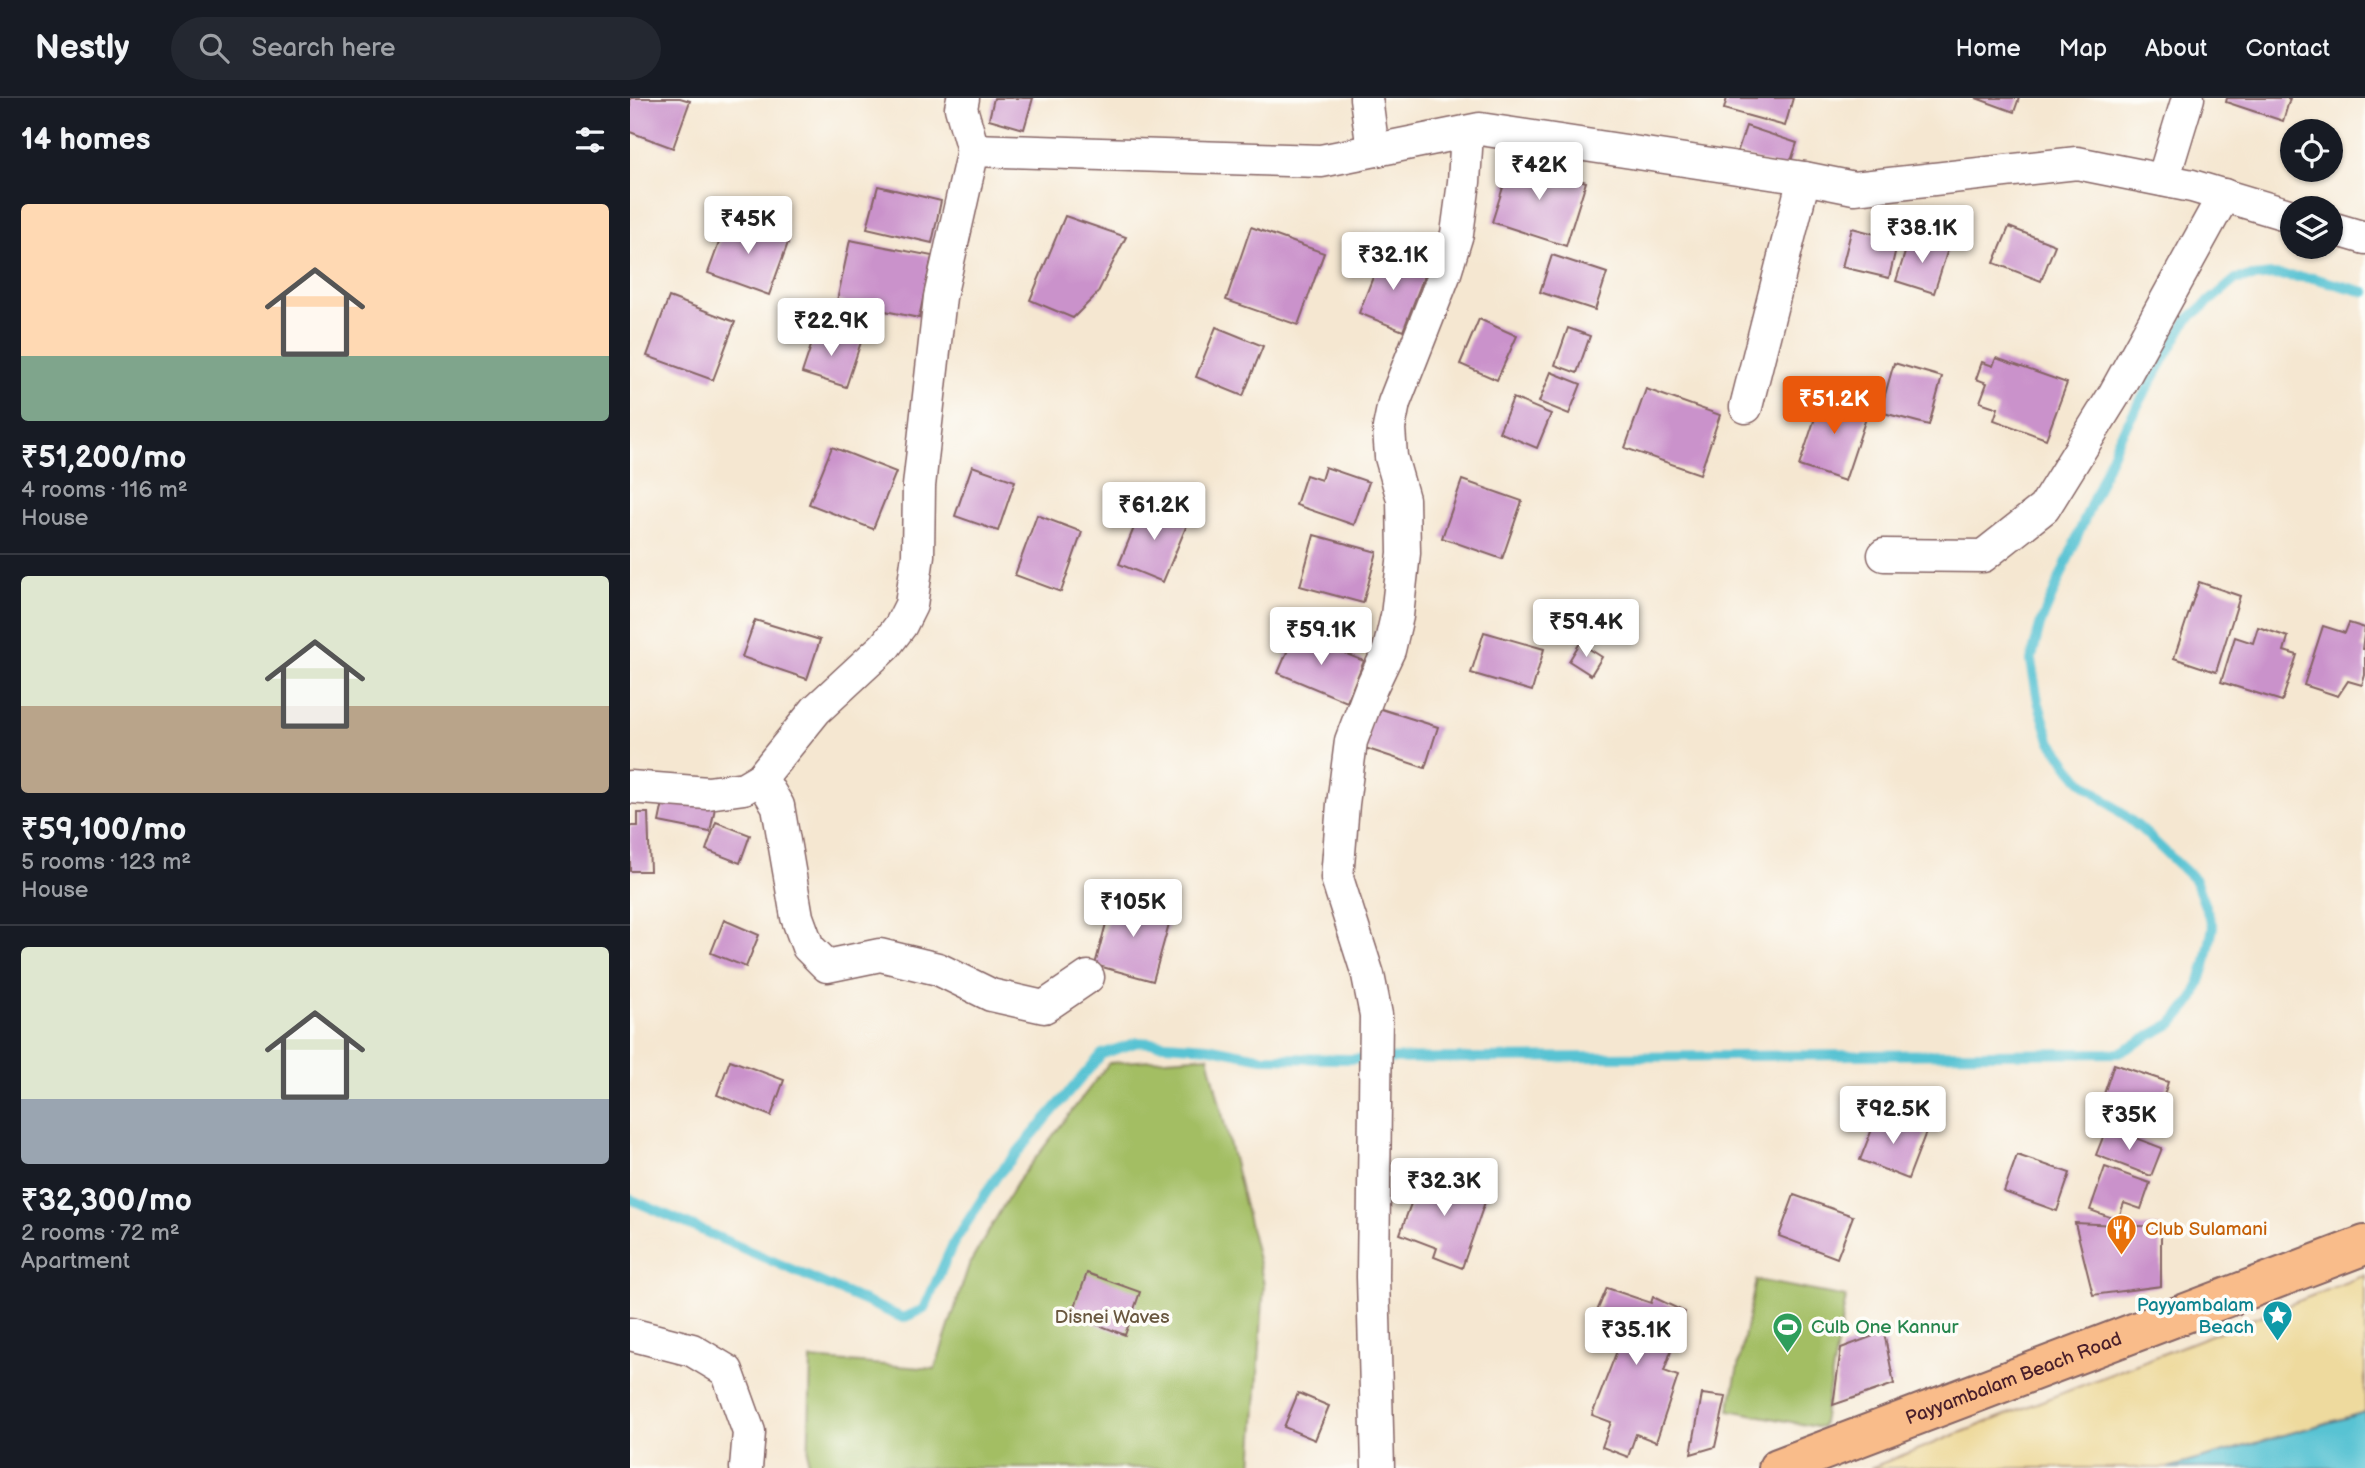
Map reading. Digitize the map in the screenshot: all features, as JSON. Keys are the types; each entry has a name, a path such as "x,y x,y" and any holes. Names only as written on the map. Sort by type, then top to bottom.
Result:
{"main road":[{"name":"Payyambalam Beach Road","path":"1779,1468 2365,1245"}],"street":[{"path":"630,787 708,793 744,788 761,778 816,710 885,646 901,625 911,605 918,555 919,486 940,297 973,150 961,108 963,98"},
{"path":"1366,98 1373,150"},
{"path":"2163,180 2189,98"},
{"path":"973,150 1321,161 1480,129 1854,188 2077,163 2163,180 2280,212"},
{"path":"1378,1468 1373,1277 1376,1015 1368,975 1337,878 1352,741 1371,688 1389,650 1397,616 1404,554 1403,499 1391,457 1389,428 1394,403 1445,273 1457,234 1467,132"},
{"path":"1746,407 1804,178"},
{"path":"1884,555 1983,556 2044,508 2114,394 2224,195"},
{"path":"2343,232 2365,238"},
{"path":"761,778 778,806 797,918 808,947 827,966 880,955 938,969 991,995 1044,1007 1088,977"},
{"path":"630,1334 692,1350 727,1371 749,1432 746,1468"}],"green space":[{"name":"Disnei Waves","path":"1208,1056 1264,1284 1252,1468 808,1468 811,1359 935,1369 969,1265 1017,1182 1109,1063"},
{"name":"Culb One Kannur","path":"1756,1280 1846,1297 1822,1428 1729,1410"}],"sand":[{"name":"Payyambalam Beach","path":"2365,1275 2365,1412 2168,1468 1870,1468"}],"water":[{"path":"2365,1412 2365,1468 2168,1468 2352,1416"}],"building":[{"path":"630,98 680,98 690,101 673,148 630,132"},
{"path":"994,98 1033,98 1024,129 989,119"},
{"path":"1727,98 1793,98 1785,126 1724,109"},
{"path":"1976,98 2019,98 2014,112"},
{"path":"2227,98 2290,98 2284,119 2280,120 2226,102"},
{"path":"1746,126 1797,143 1788,170 1737,153"},
{"path":"1512,159 1586,182 1566,246 1492,222"},
{"path":"878,186 941,201 932,243 867,228"},
{"path":"1065,216 1126,237 1097,294 1073,318 1030,300"},
{"path":"728,218 789,240 769,295 708,273"},
{"path":"1251,227 1324,253 1298,325 1226,300"},
{"path":"2009,227 2055,245 2041,281 1994,263"},
{"path":"1852,228 1898,240 1889,278 1842,267"},
{"path":"1910,237 1948,249 1934,293 1896,281"},
{"path":"850,240 932,256 919,318 837,301"},
{"path":"1382,254 1426,271 1403,331 1359,313"},
{"path":"1552,255 1607,273 1595,310 1540,292"},
{"path":"669,297 735,322 713,380 647,356"},
{"path":"1479,319 1517,336 1497,380 1460,364"},
{"path":"1216,327 1263,346 1243,396 1196,377"},
{"path":"817,328 861,342 846,387 802,373"},
{"path":"1568,328 1590,336 1577,373 1555,365"},
{"path":"1996,358 2067,383 2046,439 1994,420 1998,408 1980,402 1987,383 1976,379 1982,362 1993,366"},
{"path":"1894,363 1942,377 1929,425 1880,412"},
{"path":"1551,372 1581,384 1569,414 1539,402"},
{"path":"1646,389 1720,415 1700,474 1625,448"},
{"path":"1824,391 1870,406 1845,481 1799,466"},
{"path":"1513,398 1551,414 1537,448 1499,432"},
{"path":"832,447 896,472 873,529 809,504"},
{"path":"972,466 1015,481 998,531 955,516"},
{"path":"1325,467 1369,482 1354,525 1296,505 1306,475 1321,480"},
{"path":"1462,480 1522,501 1502,559 1442,538"},
{"path":"1145,501 1189,520 1163,582 1119,564"},
{"path":"1037,515 1082,532 1061,592 1015,575"},
{"path":"1314,535 1377,552 1363,603 1300,586"},
{"path":"2199,582 2240,596 2216,672 2174,658"},
{"path":"755,620 820,640 807,679 742,657"},
{"path":"2349,623 2365,628 2362,649 2365,649 2365,675 2362,685 2348,681 2338,696 2304,685 2323,626 2345,633"},
{"path":"2258,627 2288,637 2284,651 2297,655 2282,701 2221,682 2235,637 2253,643"},
{"path":"1484,632 1544,649 1532,691 1471,673"},
{"path":"1295,633 1364,661 1347,702 1278,673"},
{"path":"1580,643 1602,657 1591,675 1569,661"},
{"path":"1375,707 1438,727 1425,768 1362,747"},
{"path":"665,793 716,803 710,832 659,822"},
{"path":"638,813 648,813 650,871 630,871 630,826 638,826"},
{"path":"716,822 750,835 740,863 706,850"},
{"path":"1113,897 1172,913 1153,981 1095,965"},
{"path":"724,920 759,935 746,967 711,953"},
{"path":"730,1060 784,1080 771,1116 717,1095"},
{"path":"2114,1064 2168,1082 2162,1102 2144,1096 2135,1122 2099,1109"},
{"path":"1878,1114 1926,1132 1908,1179 1860,1160"},
{"path":"2107,1127 2162,1148 2151,1176 2096,1155"},
{"path":"2017,1155 2070,1173 2057,1211 2004,1192"},
{"path":"2105,1167 2150,1183 2141,1209 2124,1203 2118,1220 2090,1210"},
{"path":"1422,1173 1487,1196 1462,1268 1434,1257 1437,1248 1400,1234"},
{"path":"1794,1195 1853,1216 1837,1258 1779,1236"},
{"name":"Club Sulamani","path":"2075,1223 2161,1227 2161,1286 2093,1295"},
{"path":"1087,1273 1140,1292 1125,1335 1072,1315"},
{"path":"1607,1288 1651,1303 1653,1297 1685,1312 1664,1371 1678,1376 1656,1442 1636,1434 1628,1457 1602,1447 1611,1422 1592,1415 1620,1343 1588,1332"},
{"path":"1884,1332 1894,1384 1833,1405 1841,1348"},
{"path":"1298,1393 1329,1406 1315,1440 1284,1427"},
{"path":"1702,1394 1726,1397 1715,1447 1691,1454"}],"waterway":[{"path":"630,1199 903,1318 924,1309 953,1244 997,1176 1102,1054 1138,1042 1207,1047 1263,1058 1352,1059 2119,1053 2173,1023 2194,998 2205,966 2213,927 2195,880 2140,828 2078,778 2050,740 2038,701 2031,661 2040,625 2118,440 2186,321 2236,279 2272,275 2313,278 2365,292"}],"place":[{"name":"Club Sulamani","path":"2122,1256"},
{"name":"Payyambalam Beach","path":"2277,1343"},
{"name":"Culb One Kannur","path":"1788,1354"}]}
